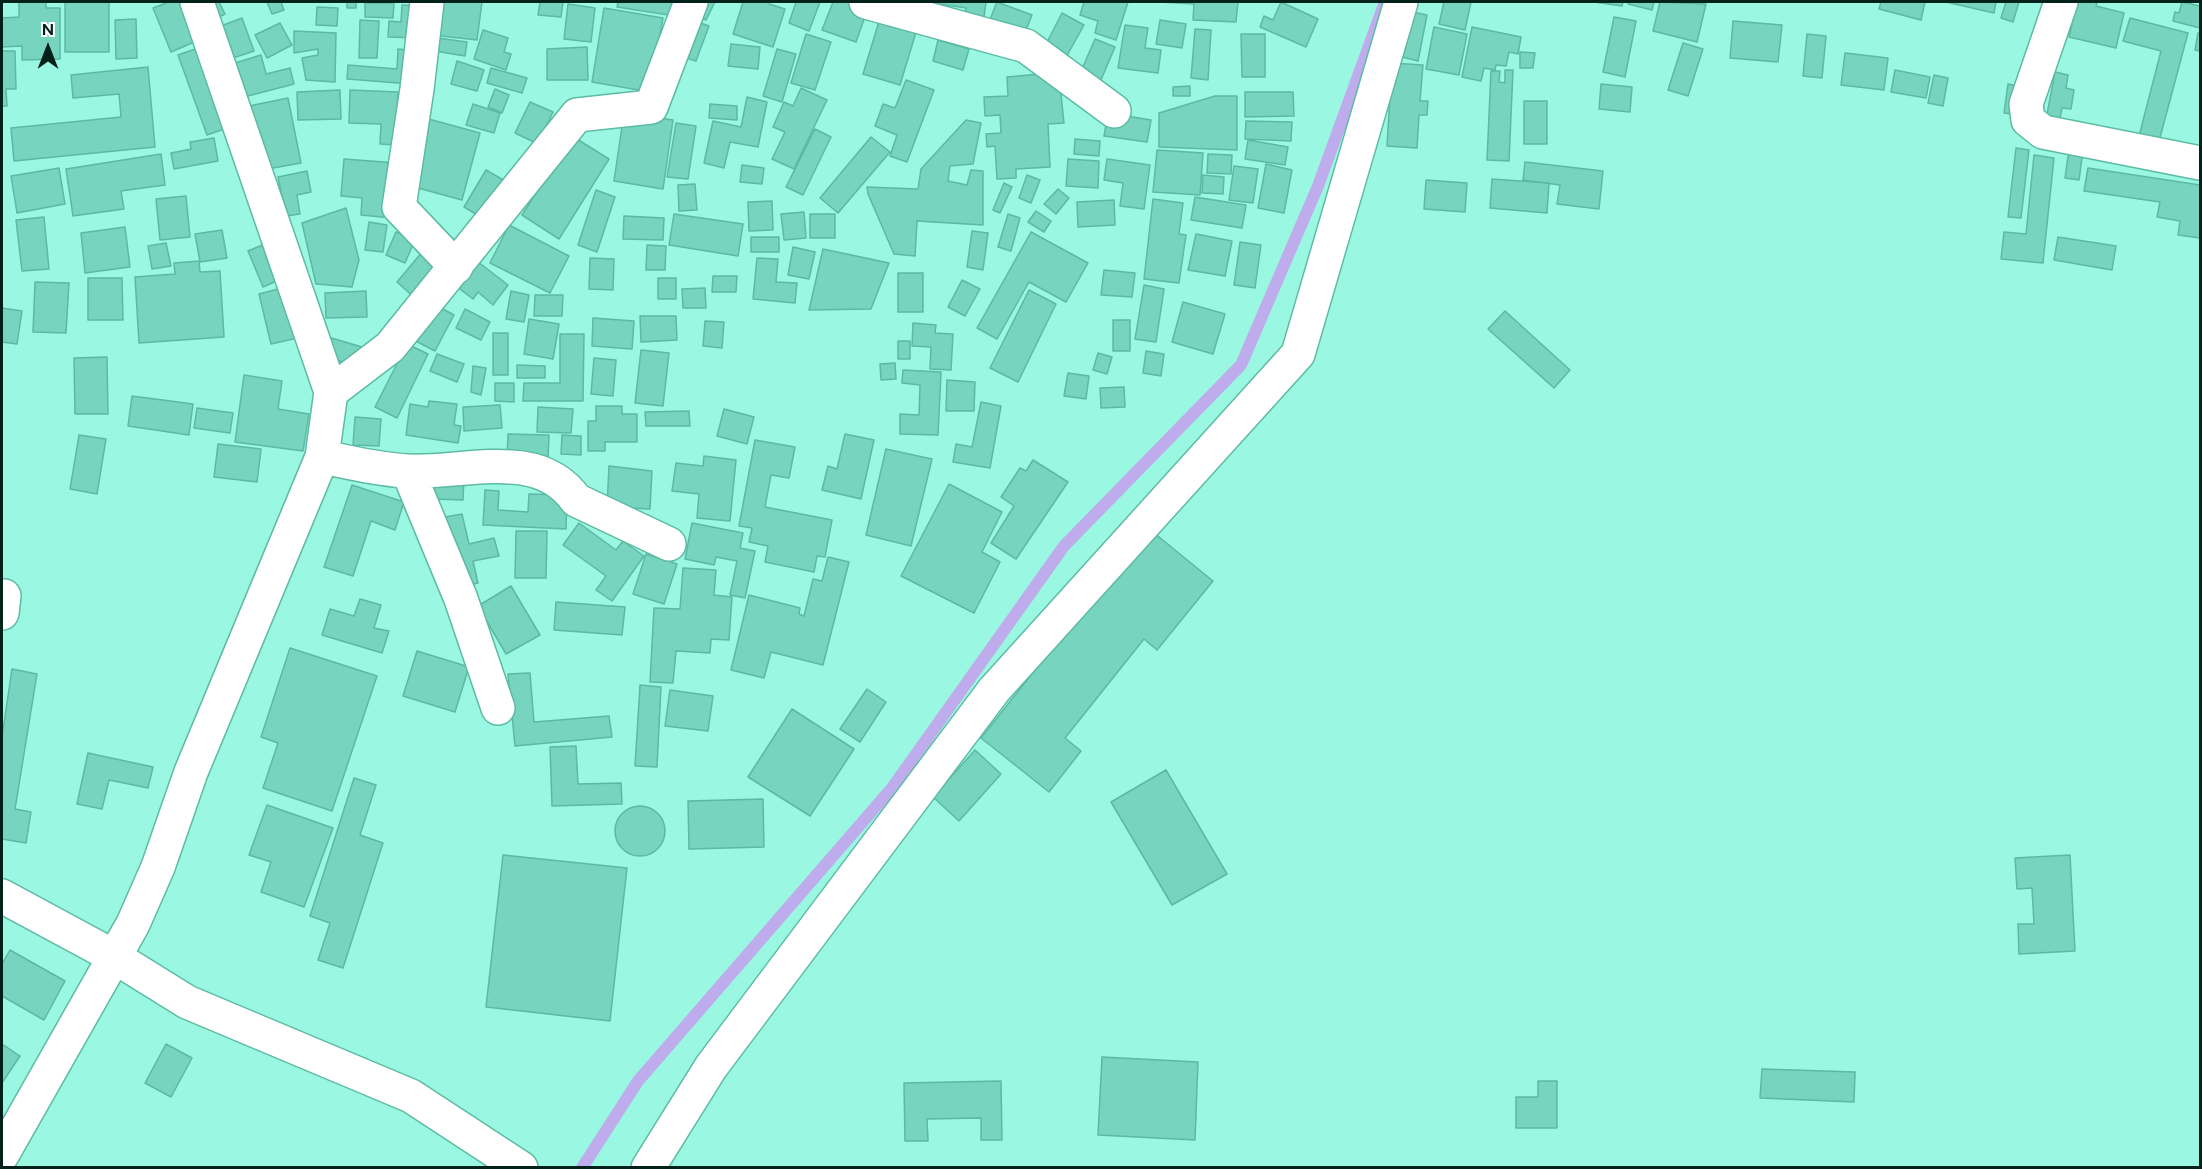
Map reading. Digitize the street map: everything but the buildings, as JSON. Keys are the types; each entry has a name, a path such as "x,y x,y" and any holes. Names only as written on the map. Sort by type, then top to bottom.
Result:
{"street":[{"path":"2,1155 133,924 158,867 191,772 322,458 331,392 197,2"},
{"path":"427,2 417,89 399,207 456,267"},
{"path":"331,392 390,347 577,114 651,107 691,2"},
{"path":"866,2 1026,46 1114,111"},
{"path":"648,1167 711,1067 994,690 1298,354 1401,2"},
{"path":"2061,2 2026,104 2028,120 2043,132 2200,163"},
{"path":"322,458 408,471 475,467 533,469 568,489 576,501 669,544"},
{"path":"408,471 460,599 498,708"},
{"path":"2,896 113,956 187,1002 411,1096 520,1166"}],"waterway":[{"path":"582,1168 638,1081 892,788 1064,546 1241,365 1318,186 1385,2"}]}
